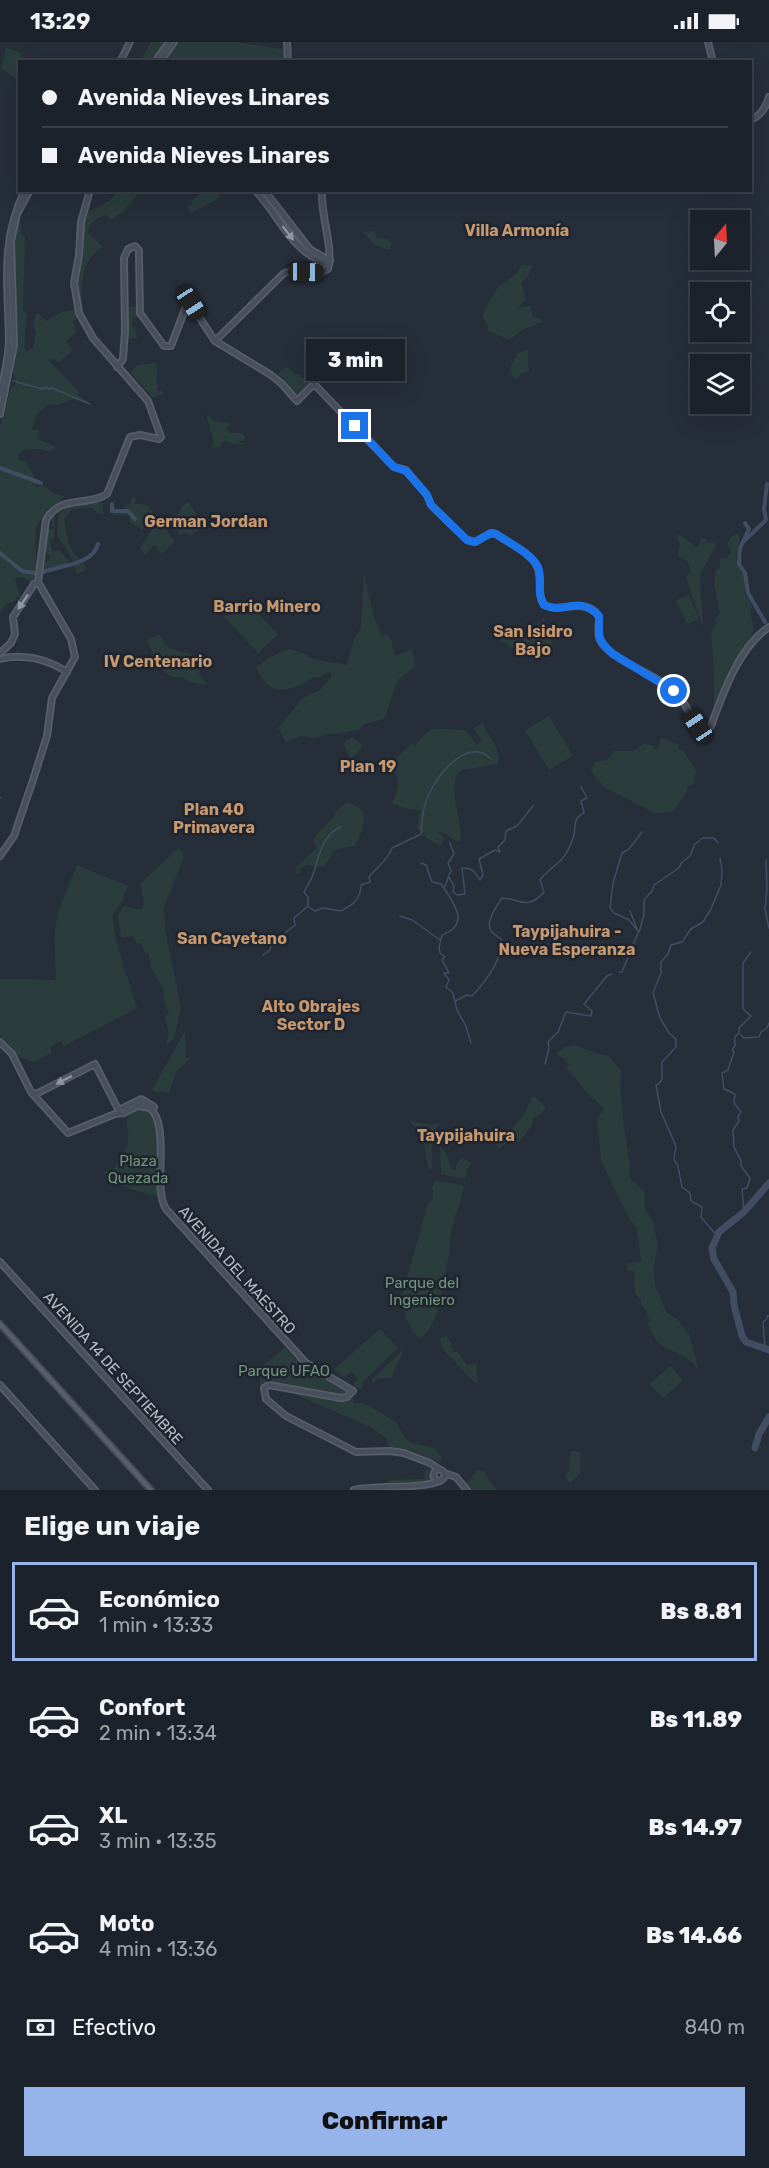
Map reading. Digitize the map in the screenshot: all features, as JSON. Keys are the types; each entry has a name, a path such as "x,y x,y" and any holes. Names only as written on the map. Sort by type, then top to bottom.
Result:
{"main road":[{"path":"121,60 130,42"},
{"path":"156,60 169,42"},
{"path":"161,60 174,42"},
{"path":"287,42 288,60"},
{"path":"708,42 712,60"},
{"path":"752,119 766,108 769,97"},
{"path":"0,394 9,353 6,272 9,228 15,207 24,192"},
{"path":"0,414 14,345 11,241 17,214 29,192"},
{"path":"0,856 14,836 47,736 52,698 75,657 71,639 38,582 44,526 51,512 67,502 100,498 107,494 127,440 133,435 159,439 161,437 148,401 117,367 84,324 79,313 75,292 81,222 89,192"},
{"path":"257,192 301,250 329,265"},
{"path":"266,192 311,250 329,265"},
{"path":"322,192 329,265"},
{"path":"117,367 123,359 124,258 131,247 135,246 139,250 141,313 164,346 171,346 189,302 215,341 271,375 297,401 314,384 394,467 406,471 427,495 431,505 467,540 475,542 491,533 496,534 527,556 538,568 539,591 544,605 556,609 578,605 598,614 600,619 597,635 600,642 613,654 674,691 702,730 709,729 732,672 761,633 769,627"},
{"path":"215,341 283,274 287,272 320,273 329,265"},
{"path":"1,655 15,634 13,616 34,584 38,582"},
{"path":"1,655 43,659 67,672"},
{"path":"0,1042 12,1054 25,1084 68,1134 115,1114 124,1113 137,1104"},
{"path":"33,1094 38,1094 95,1064 119,1109 137,1104"},
{"name":"AVENIDA DEL MAESTRO","path":"137,1104 145,1102 158,1112 161,1128 161,1197 166,1209 306,1363 353,1391 347,1397 341,1398 269,1385 264,1388 264,1392 271,1404 286,1416 356,1452 398,1452 428,1462"},
{"name":"AVENIDA DEL MAESTRO","path":"137,1104 155,1113 160,1134"},
{"name":"AVENIDA 14 DE SEPTIEMBRE","path":"0,1262 208,1490"},
{"path":"0,1324 151,1490"},
{"path":"0,1385 95,1490"},
{"path":"428,1462 436,1466 443,1477"},
{"path":"428,1462 434,1475"},
{"path":"426,1487 439,1469"},
{"path":"354,1490 389,1486 426,1487 451,1474 467,1490"},
{"path":"434,1475 443,1477"}],"green space":[{"path":"151,42 166,42 154,60 141,60"},
{"path":"177,42 236,42 287,50 285,60 164,60"},
{"path":"6,48 22,53 20,60 18,60 16,79 1,68"},
{"path":"117,192 139,192 124,211 111,220 107,215 97,219 87,232 103,247 90,259 83,276 84,320 77,285 82,256 83,227 87,213 109,201"},
{"path":"202,192 218,192 220,198 191,213 188,206 193,204 191,200"},
{"path":"20,215 21,232 25,237 23,310 27,314 24,346 26,351 33,348 36,332 33,327 36,314 46,321 62,312 75,310 77,318 73,321 76,332 66,342 73,350 58,363 55,359 48,360 80,393 78,395 90,404 73,399 58,405 49,404 37,414 32,429 40,431 38,439 56,447 51,452 40,449 23,450 18,455 19,461 25,461 33,474 37,488 43,485 53,493 64,496 61,504 48,512 36,529 34,581 32,584 23,577 16,578 20,595 13,602 6,604 0,614 0,428 11,388 16,384 12,372 15,333 14,254"},
{"path":"375,231 376,237 387,239 392,243 390,250 375,245 363,232"},
{"path":"522,265 532,266 528,276 521,283 526,299 518,308 530,305 533,316 543,322 524,329 509,340 488,331 482,315 497,288 516,274"},
{"path":"137,306 141,317 132,318 132,327 135,327 137,338 128,339 127,307"},
{"path":"528,350 530,371 522,373 515,380 510,368 518,353"},
{"path":"156,363 158,391 162,391 164,395 153,398 131,373 137,365"},
{"path":"286,367 310,382 299,395 277,374"},
{"path":"206,414 214,421 231,423 226,428 229,433 241,433 245,437 243,441 237,441 244,444 234,445 225,440 220,447 212,448 214,441"},
{"path":"132,497 136,498 135,503 150,508 175,542 162,554 154,545 145,555 140,547 152,530 146,525 142,530 130,522 130,516 113,515 112,504 118,510 124,509 125,504 129,505"},
{"path":"93,502 103,503 103,515 97,513 93,508 72,509 64,519 71,549 84,561 86,570 77,574 73,560 57,535 59,512 72,506"},
{"path":"189,502 203,527 191,536 186,532 181,536 169,522 182,509 182,506"},
{"path":"55,514 54,538 50,540 52,551 60,551 69,561 69,566 43,574 45,562 51,558 46,552 48,529 52,529 53,522 50,521"},
{"path":"679,534 697,548 702,538 705,538 708,543 717,543 701,573 703,628 686,577 691,572 688,562 678,556 680,544 677,538"},
{"path":"736,534 740,536 736,559 744,573 745,594 753,607 750,609 754,630 746,648 729,669 714,716 711,633 720,613 714,584 721,557 726,559 731,552 727,544"},
{"path":"364,573 374,617 382,636 389,635 396,656 412,649 416,666 398,680 384,719 364,724 359,730 316,738 301,736 286,742 278,728 303,698 320,690 331,677 331,671 318,678 313,677 301,685 279,690 270,687 256,668 268,658 288,649 303,653 313,659 347,665 354,639 361,626"},
{"path":"689,595 699,619 687,624 676,600"},
{"path":"244,599 278,634 258,653 224,617"},
{"path":"543,617 552,642 551,647 544,651 509,648 506,643 497,640 539,633 538,623 542,622"},
{"path":"159,634 167,647 192,655 200,661 203,665 199,673 207,685 172,677 165,672 155,659 147,640"},
{"path":"549,716 573,756 549,770 525,730"},
{"path":"482,723 498,753 498,764 462,770 457,774 454,790 461,840 456,841 444,833 437,832 444,838 441,846 428,839 417,828 420,811 392,803 398,783 396,774 390,765 412,743 415,746 426,733 432,730 466,730 476,744 482,741 474,728"},
{"path":"352,737 363,745 351,760 344,744"},
{"path":"661,738 679,745 678,749 683,750 696,771 694,783 687,787 688,790 672,812 655,813 604,787 593,774 591,768 595,762 607,760 614,751 633,751 643,744 652,745 657,750"},
{"path":"347,802 356,806 363,814 362,831 355,846 335,849 324,867 307,865 294,875 299,864 317,848 313,841 318,833 335,816 335,812"},
{"path":"178,848 184,856 164,908 165,929 181,1007 174,1039 166,1045 169,1033 165,1017 169,1014 164,1000 164,991 151,967 148,953 146,954 140,943 136,943 133,936 121,938 118,915 124,906 142,910 144,902 140,884"},
{"path":"77,865 128,886 112,917 117,945 137,1008 64,1046 61,1041 51,1046 51,1053 34,1062 17,1056 0,1035 0,979 55,980 55,928"},
{"path":"185,1031 186,1058 191,1058 176,1072 169,1093 152,1090"},
{"path":"574,1045 609,1056 622,1072 620,1079 630,1178 645,1192 645,1209 653,1222 658,1245 653,1269 655,1285 666,1312 677,1319 689,1334 699,1371 690,1360 657,1341 647,1323 650,1322 641,1305 641,1300 635,1293 634,1271 627,1270 626,1264 641,1261 637,1228 630,1220 601,1161 597,1118 604,1110 567,1068 568,1064 565,1059 556,1054 565,1047"},
{"path":"533,1095 546,1108 534,1117 531,1126 519,1143 512,1138 499,1149 496,1145 518,1122"},
{"name":"Plaza Quezada","path":"139,1108 148,1108 156,1118 158,1196 136,1191 114,1182 103,1172 114,1169 122,1157 128,1141 126,1120 131,1112"},
{"path":"409,1120 430,1125 438,1123 433,1141 432,1170 428,1167 423,1138"},
{"path":"440,1146 452,1169 456,1170 456,1165 462,1158 471,1163 465,1179 441,1174"},
{"name":"Parque del Ingeniero","path":"435,1180 462,1185 464,1188 451,1229 450,1250 437,1311 428,1331 421,1338 416,1335 409,1324 402,1295 428,1204 432,1199"},
{"path":"380,1329 398,1348 362,1383 364,1385 360,1390 353,1385 357,1379 359,1380 351,1371 344,1378 334,1369"},
{"path":"446,1336 453,1345 450,1346 454,1352 458,1352 467,1365 476,1363 478,1383 474,1382 442,1348 440,1339"},
{"name":"Parque UFAO","path":"285,1347 302,1364 346,1388 345,1395 333,1395 266,1383 260,1386 260,1368"},
{"path":"405,1348 391,1378 379,1378 373,1383 371,1380"},
{"path":"670,1366 683,1380 663,1398 650,1384"},
{"path":"288,1391 343,1400 352,1396 354,1403 364,1403 396,1422 405,1438 412,1443 435,1448 442,1458 440,1462 411,1450 390,1447 386,1438 372,1428"},
{"path":"571,1451 580,1452 580,1473 570,1483 565,1476 569,1469"},
{"path":"427,1466 431,1478 427,1484 387,1484 388,1480 423,1479"},
{"path":"477,1470 485,1472 497,1490 473,1490 467,1483"}],"waterway":[{"path":"13,381 42,389 52,388 90,404"},
{"path":"0,468 41,483"},
{"path":"743,542 766,520 764,509 767,484"},
{"path":"112,504 112,511 128,511 135,519"},
{"path":"745,523 749,529 740,548 739,564 745,573 748,593 765,622"},
{"path":"44,572 83,560 95,551 98,544"},
{"path":"0,553 22,571 35,573"},
{"path":"263,955 270,950 272,943 295,925 294,918 308,906 315,911 323,908 341,911 356,901 361,885 370,882 369,877 385,860 392,848 421,834 423,812 428,797 434,784 447,767 464,754 473,752 482,753 491,759"},
{"path":"455,1001 467,995 472,996 496,963 502,940 491,931 489,923 502,898 528,903 544,892 540,880 565,855 573,838 577,818 584,813 581,801 587,798 581,787"},
{"path":"449,877 454,886 453,892 457,895 465,894 462,868 473,871 480,880 483,875 479,859 495,850 500,852 498,847 505,840 506,831 517,826 533,806"},
{"path":"308,905 308,897 304,892 313,875 322,847 330,835 341,827"},
{"path":"638,931 629,920 614,913 610,908 613,883 622,853 629,849 642,832"},
{"path":"639,932 644,915 644,900 654,885 679,868 682,862 690,856 695,844 703,838 714,838 718,843"},
{"path":"450,843 454,854 448,863 451,871 444,888 456,908 458,920 451,931 442,935 439,947 440,953 445,957 442,960 449,973 444,973 449,980 446,987 453,993 457,1010 466,1026 471,1043"},
{"path":"717,1236 701,1217 702,1207 691,1201 690,1193 682,1187 678,1166 674,1159 676,1146 661,1112 656,1085 662,1079 662,1062 676,1047 676,1039 669,1033 660,1018 653,993 661,973 661,962 668,954 671,945 682,942 691,929 703,922 711,909 721,885 720,858"},
{"path":"766,860 765,909 769,928"},
{"path":"421,863 426,865 432,882 441,884 443,887"},
{"path":"630,911 637,929"},
{"path":"400,916 412,920 440,940"},
{"path":"619,972 622,972 638,933"},
{"path":"744,1212 742,1189 747,1188 750,1178 741,1166 734,1147 733,1130 739,1121 738,1117 741,1112 734,1103 735,1094 724,1089 722,1073 728,1070 739,1028 751,1016 743,1009 743,963 751,952"},
{"path":"545,1064 549,1048 548,1042 558,1032 566,1012 591,1016 592,1011 584,1004 607,976 612,974"},
{"path":"741,1035 744,1038 759,1037 769,1023"},
{"path":"769,1183 744,1212 719,1232 712,1248 714,1259 733,1292 742,1336 746,1342 769,1350"},
{"path":"765,1349 763,1322 769,1316"},
{"path":"755,1448 759,1434 769,1417"}],"district":[{"name":"Villa Armonía","path":"517,230"},
{"name":"German Jordan","path":"206,521"},
{"name":"Barrio Minero","path":"267,606"},
{"name":"San Isidro Bajo","path":"533,640"},
{"name":"IV Centenario","path":"158,661"},
{"name":"Plan 19","path":"368,766"},
{"name":"Plan 40 Primavera","path":"214,818"},
{"name":"San Cayetano","path":"232,938"},
{"name":"Taypijahuira - Nueva Esperanza","path":"567,940"},
{"name":"Alto Obrajes Sector D","path":"311,1015"},
{"name":"Taypijahuira","path":"466,1135"}],"route":[{"path":"355,426 394,467 406,471 427,495 431,505 467,540 475,542 493,533 527,556 538,568 539,591 544,605 556,609 578,605 592,609 599,616 597,635 606,648 674,691"}]}
